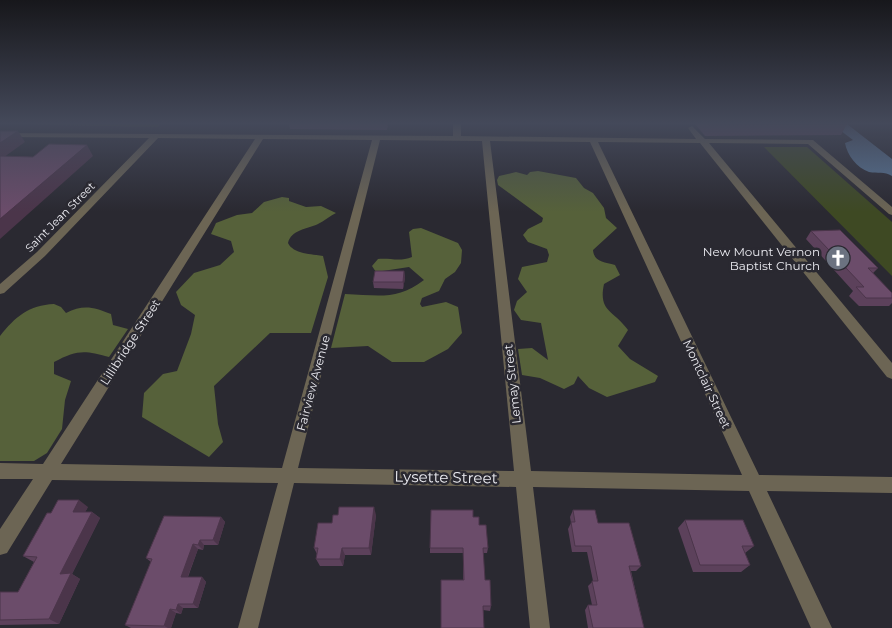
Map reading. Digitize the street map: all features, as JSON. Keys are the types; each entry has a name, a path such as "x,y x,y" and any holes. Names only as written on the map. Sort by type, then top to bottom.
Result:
{"street":[{"name":"Saint Jean Street","path":"0,290 41,254 139,153"},
{"name":"Lillibridge Street","path":"0,546 250,153"},
{"name":"Fairview Avenue","path":"248,628 373,153"},
{"name":"Lemay Street","path":"488,153 540,628"},
{"name":"Montclair Street","path":"599,153 822,628"},
{"path":"712,153 892,373"},
{"path":"823,153 892,212"},
{"name":"Lysette Street","path":"0,470 892,485"}],"green space":[{"path":"770,153 814,153 892,222 892,276"},
{"path":"538,171 576,178 584,188 593,193 604,208 606,218 617,228 593,250 595,257 603,262 615,265 620,275 604,284 603,300 608,310 628,330 618,346 630,359 658,376 655,382 607,397 589,388 578,376 574,384 564,389 540,378 522,375 518,349 532,348 548,360 541,323 521,320 514,310 517,301 527,292 518,279 522,267 547,262 549,255 547,249 528,242 523,235 528,229 542,222 543,218 498,185 497,180 499,176 516,172 527,175 530,172"},
{"path":"282,197 289,198 289,201 306,207 321,206 336,213 318,224 292,235 288,243 290,247 298,251 323,256 328,277 311,333 270,333 214,386 218,424 223,442 209,457 142,417 144,393 163,374 177,371 191,334 195,315 181,305 176,292 194,273 220,265 234,252 231,241 211,234 216,223 237,215 252,213 264,202"},
{"path":"421,228 458,243 462,250 461,263 455,272 445,279 439,291 422,298 420,304 422,307 446,302 458,307 462,333 448,349 424,362 392,362 368,346 331,348 345,294 377,296 396,294 414,287 424,280 409,267 376,272 372,266 378,259 399,260 412,257 409,232 413,229"},
{"path":"54,304 61,307 66,313 78,308 88,307 111,314 113,325 128,329 109,357 81,352 54,362 54,374 71,381 65,400 62,429 47,453 34,461 0,461 0,336 23,313 37,307"}],"water":[{"path":"849,153 885,153 892,159 892,176 884,173 869,172 853,160"}],"building":[{"path":"38,153 77,153 0,219 0,156 33,157"},
{"path":"840,230 878,268 868,268 892,293 892,298 866,298 856,287 864,287 811,231"},
{"path":"375,271 404,271 403,282 373,282"},
{"path":"58,500 79,500 73,512 92,512 60,574 71,573 49,619 0,620 0,592 18,592 37,557 23,556 47,513 51,513"},
{"path":"339,507 374,507 369,548 342,548 340,559 316,559 318,548 314,548 318,523 332,523 333,515 338,515"},
{"path":"431,510 473,510 473,517 479,517 479,525 486,525 488,548 483,548 485,580 490,580 491,606 483,606 484,628 441,628 441,580 464,580 463,548 430,548"},
{"path":"573,510 595,510 598,523 629,523 641,566 629,566 644,628 593,628 588,605 597,605 592,581 598,581 591,546 575,546 571,522 575,522"},
{"path":"164,516 221,517 213,540 200,540 198,545 193,544 181,577 202,577 193,604 178,604 176,610 170,609 164,626 125,625 152,559 146,558"},
{"path":"685,520 743,520 754,546 742,546 750,565 700,565"}],"place":[{"name":"New Mount Vernon Baptist Church","path":"838,258"}]}
